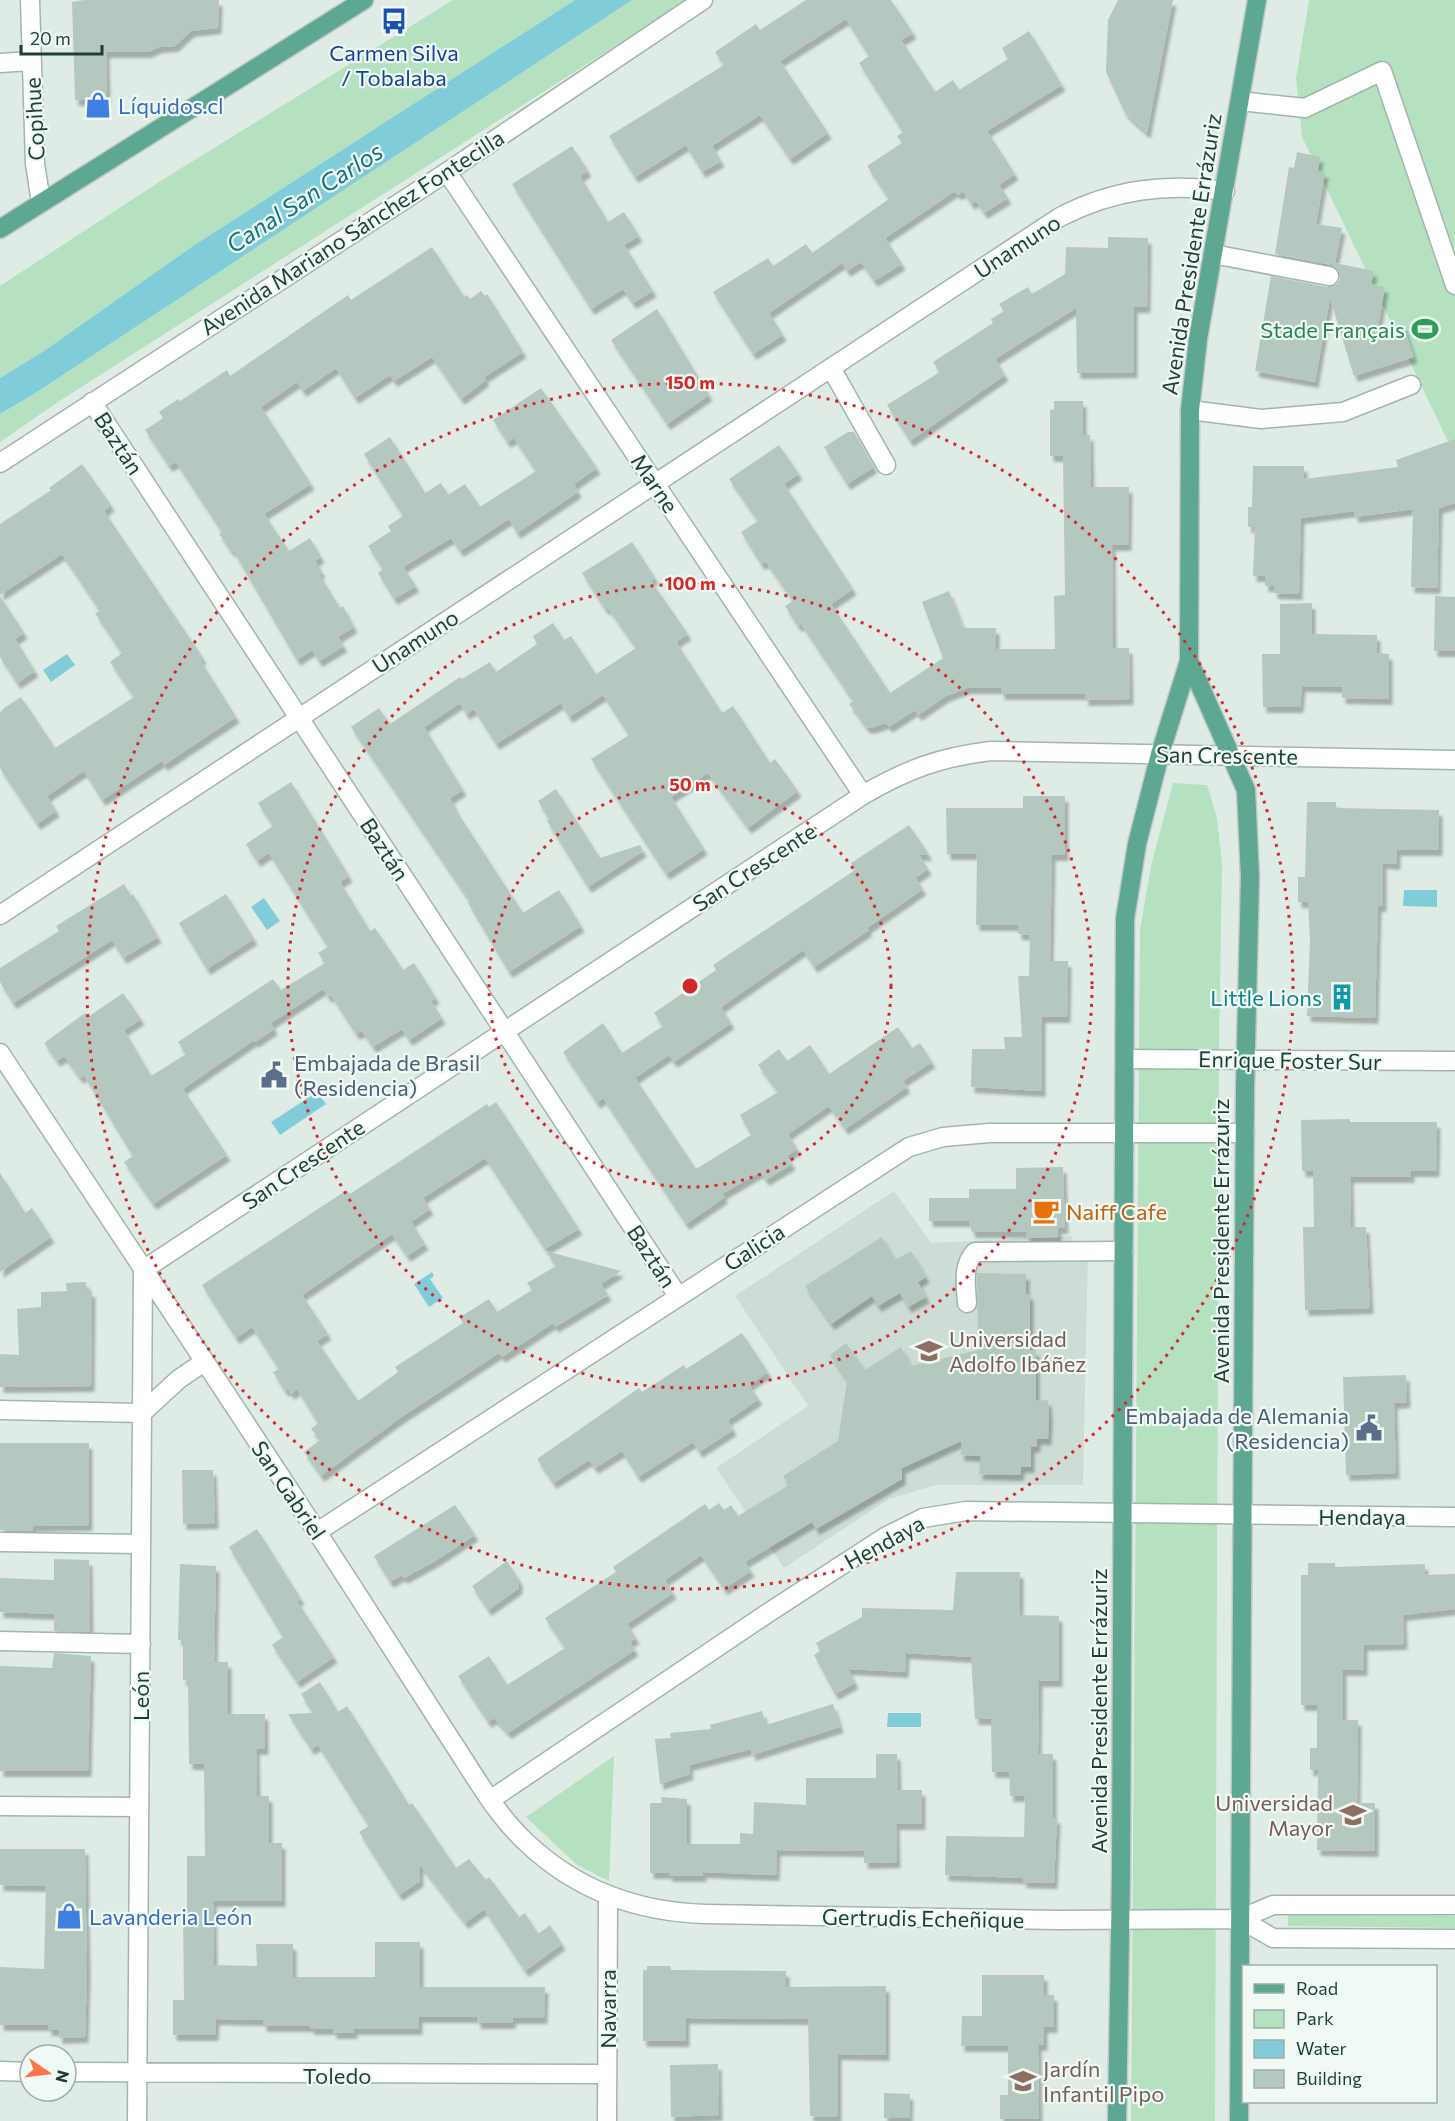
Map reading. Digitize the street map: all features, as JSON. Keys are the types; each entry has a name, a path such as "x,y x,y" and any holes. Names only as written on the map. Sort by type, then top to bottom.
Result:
{"main road":[{"path":"0,228 364,0"},
{"name":"Avenida Presidente Errázuriz","path":"1116,2121 1121,1920 1125,919 1137,844 1160,754 1189,661 1190,410 1198,339 1257,0"},
{"name":"Avenida Presidente Errázuriz","path":"1189,661 1246,790 1250,877 1245,1060 1239,2121"}],"street":[{"name":"Copihue","path":"30,0 35,164 41,202"},
{"name":"Avenida Mariano Sánchez Fontecilla","path":"0,463 447,172 703,0"},
{"path":"0,63 31,61"},
{"path":"1240,101 1305,108 1382,71 1455,285"},
{"name":"Marne","path":"447,172 862,795"},
{"name":"Unamuno","path":"0,915 1039,230 1082,206 1131,191 1187,186 1225,191"},
{"path":"1213,254 1329,276"},
{"path":"831,368 886,465"},
{"path":"1190,410 1261,420 1343,412 1411,385"},
{"name":"Baztán","path":"92,402 678,1296"},
{"name":"San Crescente","path":"143,1270 862,795 910,769 961,754 991,751 1455,760"},
{"name":"San Gabriel","path":"0,1053 317,1532 490,1800 519,1836 546,1861 608,1896"},
{"name":"Enrique Foster Sur","path":"1125,1059 1455,1061"},
{"name":"Galicia","path":"317,1532 891,1157 918,1144 943,1137 989,1133 1245,1133"},
{"path":"967,1303 968,1258 975,1252 1124,1251"},
{"name":"León","path":"137,2121 143,1270"},
{"path":"0,1410 142,1413 179,1379 204,1362"},
{"name":"Hendaya","path":"490,1800 771,1611 909,1523 936,1514 966,1511 1455,1516"},
{"path":"0,1542 141,1544"},
{"path":"0,1641 141,1644"},
{"path":"0,1806 140,1807"},
{"name":"Gertrudis Echeñique","path":"608,1896 656,1910 681,1913 1121,1920 1240,1919 1273,1905 1455,1905"},
{"name":"Navarra","path":"606,2121 608,1896"},
{"path":"1240,1919 1273,1938 1455,1939"},
{"path":"0,2071 18,2072"},
{"name":"Toledo","path":"78,2072 607,2074"}],"shaded area":[{"name":"Universidad Adolfo Ibáñez","path":"894,1191 931,1243 1072,1236 1073,1243 1088,1251 1083,1485 936,1485 889,1499 784,1568 716,1468 808,1406 735,1296"}],"green space":[{"path":"453,0 575,0 193,246 44,351 0,378 0,286 159,182"},
{"path":"632,0 687,0 58,402 0,442 0,414 34,394"},
{"name":"Stade Français","path":"1309,0 1455,0 1455,456 1302,137 1296,78"},
{"path":"1173,783 1207,785 1217,818 1222,864 1219,1048 1215,2121 1131,2121 1140,930 1151,866"},
{"path":"614,1756 609,1881 577,1865 526,1817"},
{"path":"1288,1915 1455,1916 1455,1928 1288,1926"}],"water":[{"name":"Canal San Carlos","path":"575,0 632,0 34,394 0,414 0,378 44,351 193,246"},
{"path":"67,654 75,665 51,682 43,670"},
{"path":"1404,890 1437,890 1437,907 1403,906"},
{"path":"264,898 280,921 267,930 251,907"},
{"path":"317,1092 326,1104 280,1135 271,1122"},
{"path":"432,1272 434,1276 430,1279 443,1298 429,1307 414,1284"},
{"path":"888,1713 921,1713 921,1727 887,1727"}],"building":[{"path":"84,0 219,0 218,28 191,31 175,46 159,47 148,52 106,52 107,100 75,100 72,2"},
{"path":"806,0 891,0 913,33 901,40 935,92 953,80 959,90 1008,59 1002,48 1029,31 1062,85 987,131 1015,174 999,185 1008,198 984,213 976,201 971,204 963,191 958,195 955,191 885,238 902,264 874,281 861,262 847,271 842,263 769,313 783,335 753,354 713,292 768,258 773,266 806,244 812,253 889,199 867,166 902,143 897,136 903,132 859,63 869,56 846,19 780,61 828,133 790,159 760,115 712,146 721,161 702,172 686,145 635,177 609,136 724,65 715,52 756,24 760,30"},
{"path":"1118,0 1173,0 1147,133 1125,113 1106,72 1108,20"},
{"path":"572,146 588,171 580,176 608,222 624,212 639,236 624,245 653,291 633,303 623,289 591,309 512,184"},
{"path":"1297,152 1320,157 1318,171 1325,172 1316,224 1342,228 1335,263 1374,271 1371,284 1385,287 1377,332 1403,324 1414,357 1354,376 1330,298 1315,382 1255,371 1271,276 1327,287 1337,284 1340,279 1339,272 1332,265 1275,254 1289,167 1294,168"},
{"path":"1108,237 1148,238 1147,307 1134,307 1134,372 1077,373 1076,308 995,359 1005,375 910,441 887,405 940,372 933,362 993,323 991,319 1004,311 999,304 1028,287 1032,294 1065,274 1066,247 1108,248"},
{"path":"432,247 464,297 467,295 470,299 481,291 485,296 487,294 523,352 484,377 486,380 461,399 432,357 394,381 390,375 355,398 336,368 303,391 297,382 261,407 311,484 264,514 289,551 310,538 321,557 315,561 322,572 319,574 340,608 343,606 354,627 338,637 344,646 319,661 312,650 297,660 233,550 231,551 219,534 222,532 176,462 169,466 145,430 163,418 159,412 178,399 180,401 227,370 230,376 348,295 351,300"},
{"path":"657,309 709,395 667,424 611,340"},
{"path":"541,388 597,468 574,484 578,492 517,533 509,519 460,551 451,538 403,567 416,586 394,599 378,573 383,569 368,546 391,531 388,526 403,516 364,454 390,437 425,493 441,483 448,495 465,484 480,507 536,471 514,438 507,442 493,420"},
{"path":"1054,401 1083,401 1083,435 1090,435 1091,487 1129,487 1128,545 1112,545 1113,648 1129,648 1130,699 1085,700 1085,694 1001,694 1001,688 967,688 946,696 918,715 915,710 889,727 886,723 871,728 866,727 849,704 853,701 801,624 798,626 785,606 793,601 766,562 761,564 741,532 758,521 729,479 779,445 799,474 784,484 853,589 831,604 890,693 943,658 922,602 949,591 963,628 996,628 996,649 1055,649 1054,596 1065,595 1063,456 1050,456 1050,410 1054,409"},
{"path":"848,432 854,432 874,467 847,484 824,447"},
{"path":"1455,439 1455,503 1439,508 1437,588 1411,587 1413,509 1355,517 1354,511 1301,518 1299,594 1274,593 1274,586 1265,586 1265,576 1253,576 1255,527 1248,527 1248,507 1252,507 1253,466 1304,466 1304,479 1398,467 1396,460"},
{"path":"82,464 111,505 104,511 203,658 200,660 236,717 164,765 162,761 102,800 84,771 47,796 56,811 37,824 0,768 0,713 21,697 55,748 134,697 110,662 122,653 95,613 100,611 62,554 0,595 0,524 51,490 49,488"},
{"path":"632,542 655,578 651,581 688,634 676,642 722,713 733,706 770,763 775,759 798,791 748,828 708,773 671,797 704,849 666,874 591,759 629,735 603,695 569,717 561,703 496,744 474,709 466,714 460,703 424,727 463,790 450,798 457,812 523,913 559,890 581,926 509,972 468,903 470,902 351,727 379,708 390,724 460,677 462,679 490,662 496,672 537,644 533,636 553,623 564,640 571,636 596,674 636,648 608,608 605,609 582,573"},
{"path":"0,596 24,633 15,639 35,671 17,683 0,657"},
{"path":"1435,596 1455,597 1455,651 1434,651"},
{"path":"1312,603 1312,634 1377,635 1377,653 1389,654 1389,699 1342,698 1342,687 1302,686 1300,707 1263,707 1262,654 1280,654 1280,604"},
{"path":"291,782 349,876 340,882 370,931 375,928 403,970 414,963 436,998 431,1001 442,1018 409,1040 402,1029 373,1047 362,1031 356,1034 331,995 328,997 323,989 271,1023 274,1029 255,1042 254,1040 183,1089 227,1155 153,1204 124,1162 133,1156 84,1075 80,1078 64,1056 57,1061 44,1043 85,1013 88,1017 123,993 141,1019 124,1030 151,1076 186,1054 178,1042 273,979 281,990 325,963 318,953 328,947 269,853 257,861 246,844 273,826 258,803"},
{"path":"556,789 600,858 640,845 643,851 588,887 547,821 549,819 538,801"},
{"path":"1023,796 1065,796 1065,855 1052,855 1050,961 1068,961 1067,1017 1042,1017 1042,1091 971,1087 972,1049 1005,1049 1004,1037 1022,1037 1018,976 1029,976 1030,935 1018,934 1018,925 976,925 977,854 947,854 946,808 1023,808"},
{"path":"1307,802 1336,802 1336,808 1439,810 1439,850 1397,850 1397,864 1383,863 1383,906 1378,906 1375,1018 1307,1016 1310,940 1308,902 1298,902 1298,877 1305,877"},
{"path":"909,825 929,855 919,855 928,869 915,878 923,889 867,928 869,930 814,967 803,950 721,1007 731,1023 674,1062 669,1055 635,1078 696,1169 751,1135 740,1115 778,1092 758,1065 779,1049 787,1061 810,1045 829,1074 898,1027 912,1048 920,1043 932,1062 903,1081 907,1087 845,1129 829,1106 788,1134 797,1149 787,1156 792,1164 766,1180 760,1172 722,1194 725,1197 686,1224 603,1098 597,1103 563,1052 603,1023 622,1053 663,1026 654,1013 716,970 713,965 855,870 851,863"},
{"path":"124,884 131,896 133,894 158,937 123,958 112,940 13,1003 0,982 0,968 59,931 56,926"},
{"path":"226,894 254,939 207,969 179,923"},
{"path":"496,1102 579,1229 545,1249 485,1158 423,1198 430,1209 411,1222 425,1244 407,1256 392,1234 302,1295 328,1334 317,1341 358,1401 398,1372 395,1367 463,1323 460,1317 489,1299 497,1312 532,1290 527,1283 556,1266 546,1251 621,1271 601,1284 608,1295 555,1327 553,1323 502,1357 499,1353 400,1418 321,1476 304,1452 320,1440 311,1429 318,1423 297,1389 291,1394 288,1389 285,1391 273,1372 279,1369 252,1327 236,1338 202,1285 347,1190 350,1194 487,1104 489,1107"},
{"path":"1350,1119 1350,1122 1437,1122 1436,1171 1411,1171 1411,1177 1350,1177 1351,1227 1366,1227 1370,1308 1305,1310 1303,1227 1314,1227 1313,1171 1302,1171 1301,1120"},
{"path":"1063,1167 1065,1228 1058,1228 1058,1237 1026,1238 1026,1232 972,1232 969,1221 929,1221 929,1198 969,1198 969,1189 1016,1189 1016,1168"},
{"path":"0,1173 25,1213 32,1208 51,1237 0,1272"},
{"path":"882,1237 895,1260 911,1251 926,1277 918,1282 926,1297 908,1307 900,1293 878,1306 872,1296 831,1324 805,1286"},
{"path":"977,1273 1026,1274 1026,1294 1030,1294 1030,1350 1036,1350 1036,1401 1048,1400 1049,1417 1048,1439 1037,1439 1037,1446 1031,1447 1031,1467 1021,1467 1020,1475 979,1474 981,1456 961,1455 961,1441 902,1468 902,1479 816,1529 812,1522 745,1562 751,1571 724,1589 701,1555 665,1580 673,1593 627,1624 636,1638 630,1642 635,1650 508,1733 494,1718 488,1722 458,1676 489,1656 507,1685 565,1648 545,1618 616,1572 613,1567 705,1504 709,1510 719,1503 724,1510 731,1505 738,1516 789,1485 783,1476 838,1441 847,1380 830,1355 846,1343 865,1370 901,1347 911,1366 978,1350"},
{"path":"86,1282 87,1291 92,1291 91,1386 0,1387 0,1354 19,1355 17,1309 41,1307 41,1292 67,1291 66,1283"},
{"path":"742,1333 768,1372 749,1385 759,1399 728,1420 733,1430 699,1452 693,1442 638,1477 622,1451 595,1468 589,1460 553,1483 537,1459 639,1388 642,1392 684,1365 686,1369"},
{"name":"Embajada de Alemania (Residencia)","path":"1406,1375 1407,1402 1394,1403 1396,1473 1346,1475 1343,1377"},
{"path":"0,1443 89,1443 89,1525 33,1526 33,1531 0,1530"},
{"path":"182,1470 213,1470 215,1523 183,1524"},
{"path":"455,1505 475,1535 435,1561 404,1578 402,1575 390,1582 374,1556"},
{"path":"257,1529 301,1599 297,1601 334,1657 297,1682 272,1645 283,1637 229,1547"},
{"path":"54,1559 89,1560 90,1632 54,1631 54,1614 0,1612 0,1578 54,1580"},
{"path":"507,1561 519,1580 519,1588 488,1610 472,1586"},
{"path":"1308,1563 1335,1563 1335,1567 1425,1564 1425,1575 1455,1574 1455,1609 1403,1615 1404,1644 1364,1645 1364,1670 1343,1670 1343,1720 1358,1720 1357,1803 1375,1803 1375,1851 1317,1850 1318,1770 1310,1770 1310,1748 1317,1748 1317,1705 1301,1705 1301,1575 1308,1575"},
{"path":"180,1564 216,1566 214,1662 228,1662 228,1714 265,1714 265,1749 256,1749 257,1796 269,1796 269,1843 282,1843 282,1901 213,1901 214,1965 257,1966 256,1944 293,1944 293,1977 375,1977 375,1942 420,1942 420,1987 545,1987 544,2018 513,2018 512,2023 477,2023 477,2017 419,2017 419,2029 354,2029 354,2033 333,2033 333,2029 311,2029 310,2026 263,2026 263,2020 216,2019 215,2035 173,2035 173,2000 184,2000 183,1909 187,1909 187,1856 205,1856 204,1764 189,1764 188,1680 183,1680 183,1640 178,1640"},
{"path":"956,1572 1020,1572 1020,1615 1059,1616 1059,1681 1039,1681 1038,1754 1053,1754 1053,1818 1057,1818 1054,1883 1023,1882 1023,1878 945,1875 946,1836 1024,1837 1025,1796 1010,1796 1009,1772 992,1772 991,1719 975,1719 971,1657 906,1653 905,1672 848,1669 855,1683 835,1694 814,1655 820,1651 816,1643 862,1617 862,1608 953,1610"},
{"path":"54,1653 91,1656 88,1771 0,1771 0,1666 52,1668"},
{"path":"320,1682 338,1712 347,1706 409,1805 412,1803 456,1868 469,1859 486,1880 489,1877 519,1917 525,1913 538,1934 550,1925 562,1944 525,1971 484,1909 465,1923 420,1865 420,1881 399,1895 359,1832 369,1826 318,1745 311,1749 288,1714 313,1713 301,1694"},
{"path":"833,1704 840,1727 752,1755 751,1749 689,1765 690,1774 660,1784 655,1739 671,1738 670,1733 711,1729 710,1725 762,1711 766,1725"},
{"path":"876,1754 897,1754 898,1790 922,1790 922,1824 896,1824 897,1862 864,1863 864,1851 777,1850 776,1875 703,1872 703,1876 669,1876 669,1873 650,1873 650,1803 662,1803 661,1797 687,1799 687,1844 740,1844 740,1833 753,1834 754,1802 806,1805 806,1778 876,1778"},
{"path":"0,1849 85,1849 87,1976 85,2037 59,2038 59,2030 48,2030 48,2025 0,2025 0,1967 44,1969 46,1886 0,1885"},
{"path":"647,1966 670,1966 671,1970 786,1971 786,1987 886,1986 886,2055 838,2054 838,2117 810,2116 808,2019 686,2018 686,2041 643,2041 643,1970 647,1970"},
{"path":"982,1975 1044,1975 1044,1995 1054,1995 1054,2027 1044,2027 1044,2045 1038,2045 1039,2119 1000,2119 1000,2095 1008,2095 1008,2046 961,2046 962,2016 982,2016"},
{"path":"718,2064 719,2115 671,2117 670,2065"},
{"path":"884,2093 910,2094 909,2118 884,2118"}],"place":[{"name":"Carmen Silva / Tobalaba","path":"394,21"},
{"name":"Líquidos.cl","path":"98,105"},
{"name":"Stade Français","path":"1425,329"},
{"name":"Little Lions","path":"1342,997"},
{"name":"Embajada de Brasil (Residencia)","path":"274,1075"},
{"name":"Naiff Cafe","path":"1046,1211"},
{"name":"Universidad Adolfo Ibáñez","path":"929,1351"},
{"name":"Embajada de Alemania (Residencia)","path":"1369,1428"},
{"name":"Universidad Mayor","path":"1353,1815"},
{"name":"Lavanderia León","path":"69,1916"},
{"name":"Jardín Infantil Pipo","path":"1023,2081"}]}
